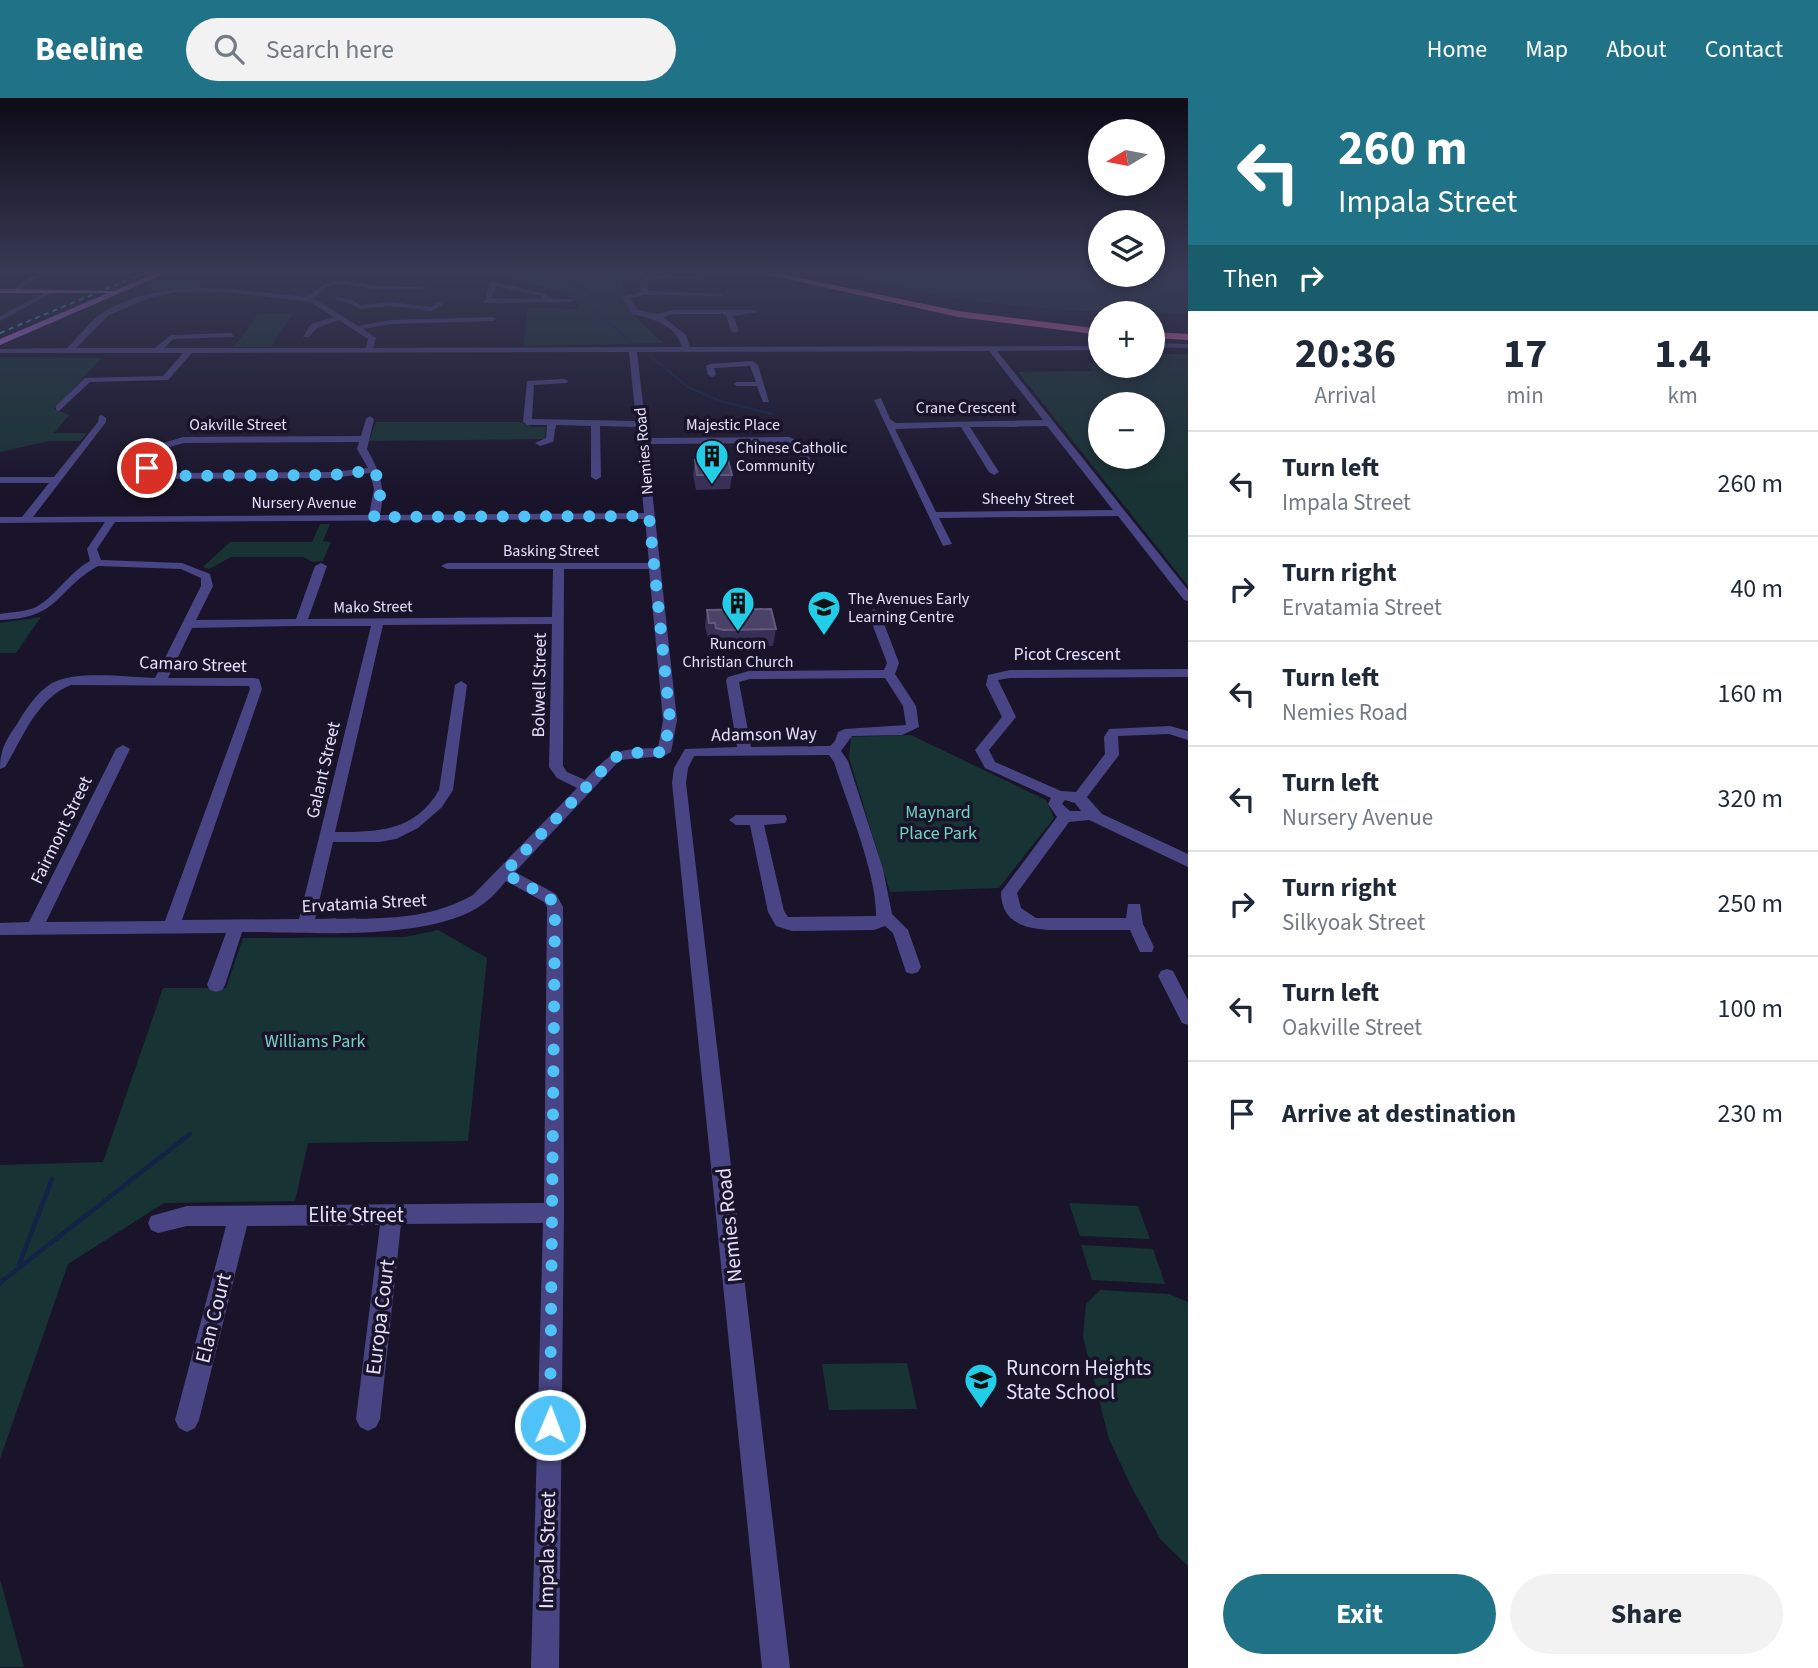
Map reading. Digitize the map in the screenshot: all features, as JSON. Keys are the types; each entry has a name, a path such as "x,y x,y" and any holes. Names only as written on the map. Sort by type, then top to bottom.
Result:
{"street":[{"path":"157,351 161,347"},
{"path":"0,351 966,347"},
{"path":"990,347 1188,598"},
{"name":"Nemies Road","path":"633,348 670,720 666,752 679,783 776,1668"},
{"path":"690,348 705,366 749,363 754,365 766,400"},
{"path":"901,348 908,362"},
{"path":"59,408 88,380 166,378 189,351"},
{"path":"564,381 533,382 529,385 525,419 531,424 640,424"},
{"path":"737,384 760,384"},
{"path":"878,400 886,420 892,424"},
{"path":"25,520 102,422 102,418"},
{"path":"370,419 362,449 382,488 374,517"},
{"path":"963,423 994,471"},
{"name":"Crane Crescent","path":"947,544 888,428 892,424 1052,423"},
{"path":"540,443 550,440 552,424"},
{"path":"595,424 596,477"},
{"name":"Oakville Street","path":"363,439 183,440 163,446 147,468 148,473 158,476 333,475 374,470"},
{"name":"Majestic Place","path":"642,441 789,440 800,445 808,466"},
{"path":"0,480 56,480"},
{"name":"Sheehy Street","path":"934,515 1122,513"},
{"name":"Nursery Avenue","path":"0,520 649,516"},
{"path":"96,562 92,549 112,519"},
{"path":"1,617 50,609 76,573 96,562 120,567 177,566 200,571 206,576 207,586 160,681"},
{"path":"300,624 321,566"},
{"name":"Basking Street","path":"447,566 654,566"},
{"name":"Bolwell Street","path":"559,566 556,767 562,775 587,787"},
{"name":"Adamson Way","path":"666,752 833,750 842,743 844,735 850,732 902,731 912,727 914,720 899,685 889,674 892,663 874,613"},
{"name":"Mako Street","path":"188,624 558,620"},
{"name":"Galant Street","path":"304,926 378,622"},
{"name":"Picot Crescent","path":"1188,673 1010,674 992,678 992,685 1009,717 982,750 990,765 1188,861"},
{"path":"745,751 732,680 739,677 889,674"},
{"name":"Camaro Street","path":"0,764 44,694 54,685 69,681 254,682 256,689 171,927"},
{"path":"327,837 394,836 406,831 442,800 446,790 461,685"},
{"name":"Nemies Road","path":"670,720 687,752 679,783"},
{"path":"1146,947 1135,916 1035,924 1020,919 1013,912 1009,903 1009,892 1112,755 1111,737 1114,732 1171,730 1188,736"},
{"name":"Fairmont Street","path":"34,929 123,749"},
{"path":"833,750 841,761 886,912 885,917"},
{"name":"Ervatamia Street","path":"0,929 407,924 433,920 456,913 479,899 615,757 630,753 666,752"},
{"path":"736,820 780,819"},
{"path":"756,820 776,912 782,922 792,925 874,923 885,917"},
{"name":"Impala Street","path":"504,873 550,898 555,907 554,1213 545,1668"},
{"path":"885,917 900,930 912,967"},
{"path":"216,985 236,927"},
{"path":"1167,976 1188,1018"},
{"name":"Elite Street","path":"158,1223 187,1216 554,1213"},
{"name":"Europa Court","path":"368,1419 392,1215"},
{"name":"Elan Court","path":"187,1420 239,1216"}],"green space":[{"path":"1165,354 1188,354 1188,586 1095,469 1165,469 1165,392 1088,392 1088,460 1018,372 1088,371 1088,378 1165,378"},
{"path":"0,357 102,358 54,409 69,415 54,433 87,433 80,441 49,441 0,452"},
{"path":"376,422 520,422 532,427 546,427 545,439 369,441"},
{"path":"320,524 330,524 323,541 331,542 323,561 313,562 303,557 231,557 209,569 203,567 230,542 312,542"},
{"path":"41,617 16,653 0,653 0,623"},
{"name":"Maynard Place Park","path":"911,735 1046,800 1054,818 999,888 890,892 849,758 851,737"},
{"name":"Williams Park","path":"438,930 487,958 468,1141 308,1143 295,1201 164,1203 68,1264 0,1459 0,1165 103,1162 163,988 226,988 243,938 405,937"},
{"path":"1069,1203 1138,1206 1150,1239 1080,1236"},
{"path":"1081,1245 1153,1249 1165,1284 1092,1280"},
{"path":"1100,1290 1169,1294 1188,1302 1188,1566 1161,1540 1109,1439 1083,1337 1086,1304"},
{"path":"907,1363 917,1409 829,1410 822,1364"},
{"path":"0,1579 24,1667 0,1667"}],"building":[{"path":"695,460 728,460 732,475 697,475"},
{"path":"771,609 776,629 723,630 716,628 715,623 709,623 707,610"}],"waterway":[{"path":"650,356 688,387 720,401 772,414"},
{"path":"1,1282 190,1134"},
{"path":"19,1265 52,1179"}],"place":[{"name":"Chinese Catholic Community","path":"712,486"},
{"name":"Runcorn Christian Church","path":"738,633"},
{"name":"The Avenues Early Learning Centre","path":"824,637"},
{"name":"Runcorn Heights State School","path":"981,1410"}],"route":[{"path":"147,468 148,473 158,476 333,475 374,470 382,488 374,517 649,516 670,720 664,752 630,753 615,757 504,873 550,898 555,907 550,1425"}]}
